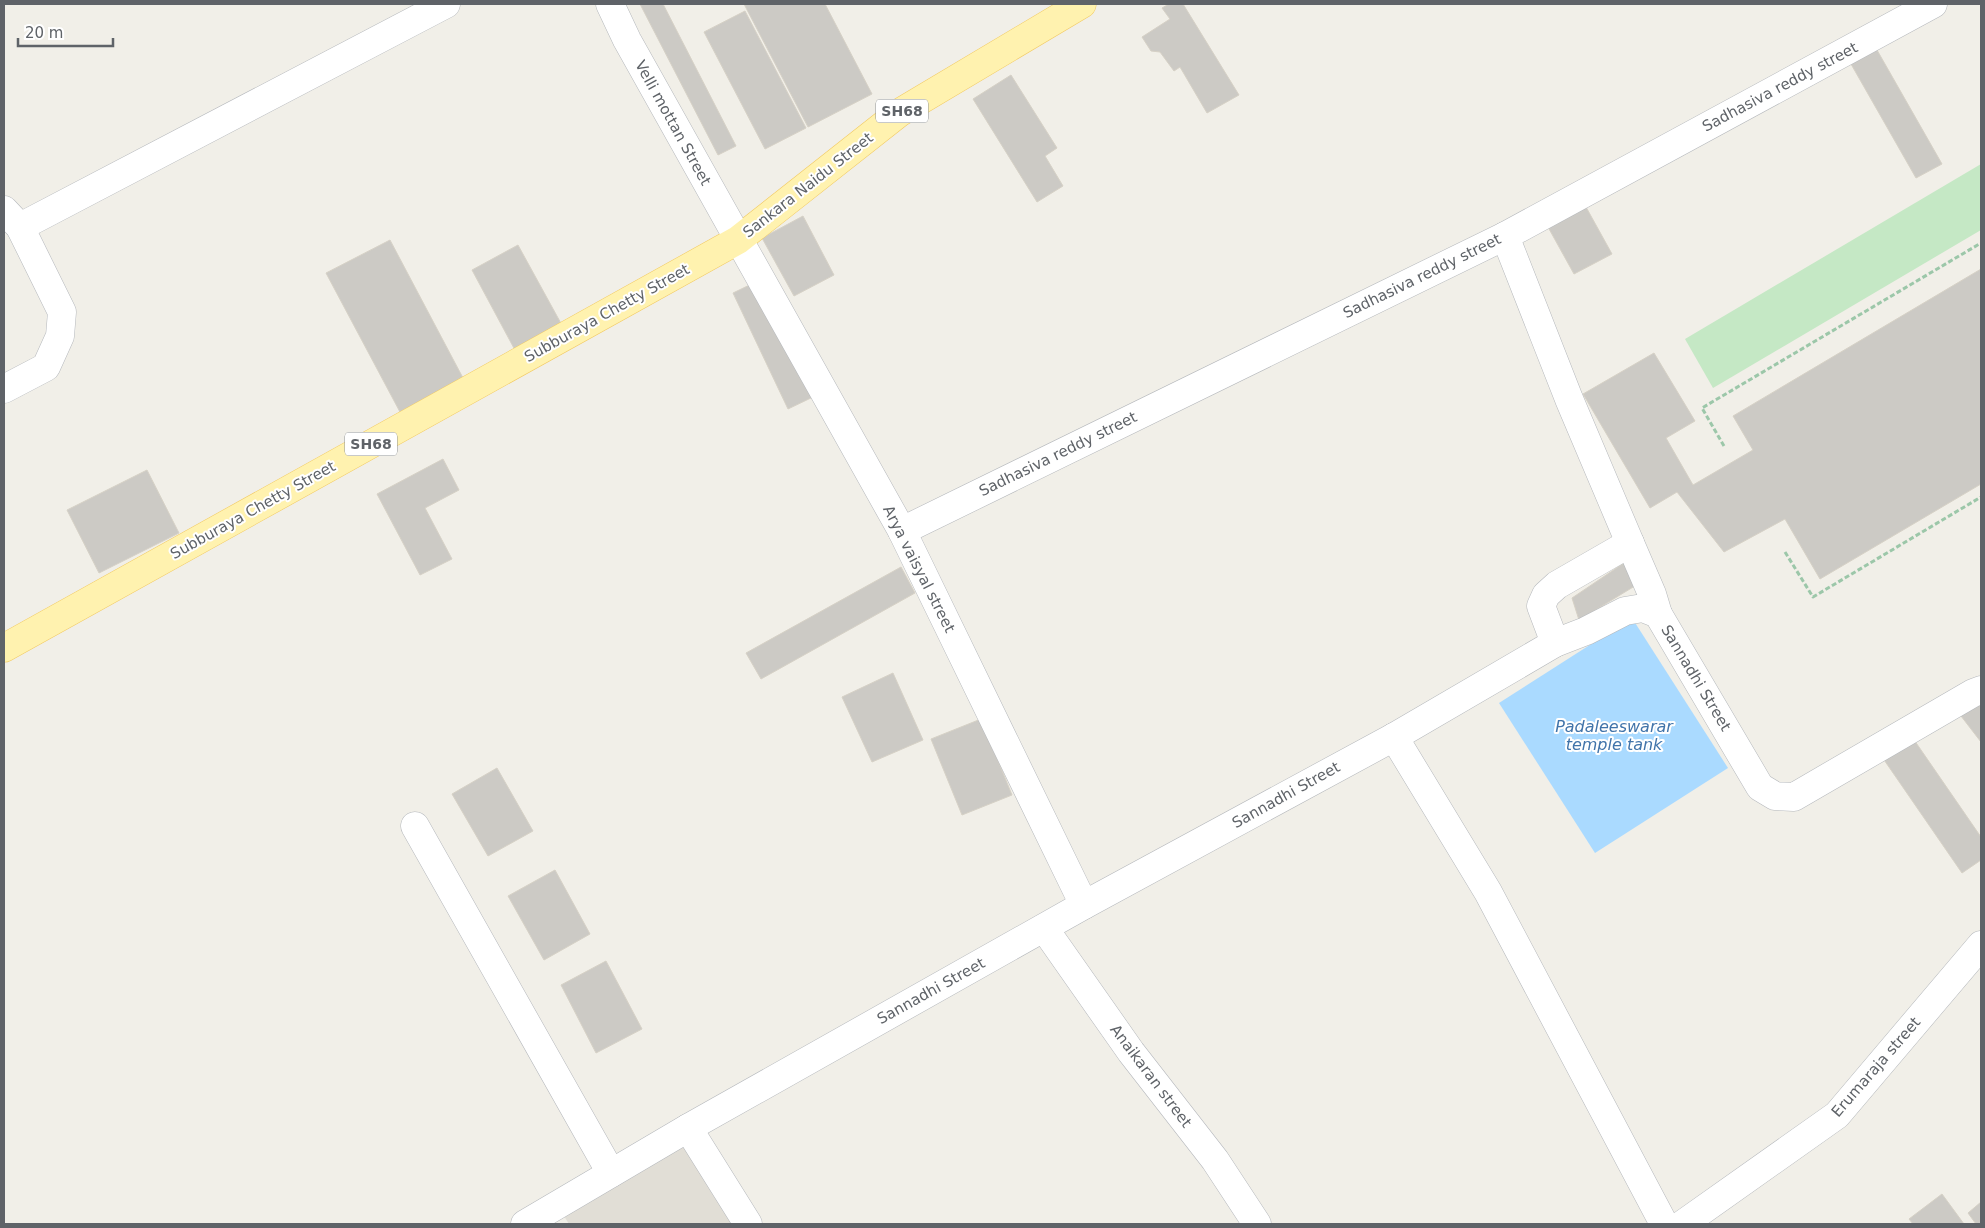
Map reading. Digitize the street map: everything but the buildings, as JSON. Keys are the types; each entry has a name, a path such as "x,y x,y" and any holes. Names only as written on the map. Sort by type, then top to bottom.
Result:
{"main road":[{"name":"Sankara Naidu Street","path":"738,240 899,113 1082,4"},
{"name":"Subburaya Chetty Street","path":"4,648 738,240"}],"street":[{"path":"4,389 46,367 60,336 62,312 12,218 446,4"},
{"name":"Velli mottan Street","path":"610,4 627,40 738,240"},
{"name":"Sadhasiva reddy street","path":"902,531 1505,236 1933,4"},
{"path":"1505,236 1569,399 1652,594 1658,614"},
{"name":"Arya vaisyal street","path":"738,240 902,531 1084,905"},
{"path":"1554,643 1541,606 1546,595 1557,585 1630,543"},
{"name":"Sannadhi Street","path":"533,1222 688,1128 1084,905 1394,736 1554,643 1586,631 1625,611 1643,608 1658,614 1760,787 1775,796 1794,797 1972,692 1981,690"},
{"path":"1394,736 1488,892 1664,1224"},
{"path":"415,826 611,1173"},
{"name":"Anaikaran street","path":"1044,928 1131,1052 1215,1160 1257,1224"},
{"name":"Erumaraja street","path":"1683,1224 1837,1115 1981,945"},
{"path":"688,1128 748,1224"}],"path":[{"path":"1724,446 1702,408 1981,243"},
{"path":"1786,552 1813,596 1981,497"}],"shaded area":[{"path":"682,1134 736,1224 569,1224 559,1208"}],"green space":[{"path":"1981,164 1981,230 1713,388 1685,339"}],"water":[{"name":"Padaleeswarar temple tank","path":"1632,618 1728,768 1595,853 1499,703"}]}
